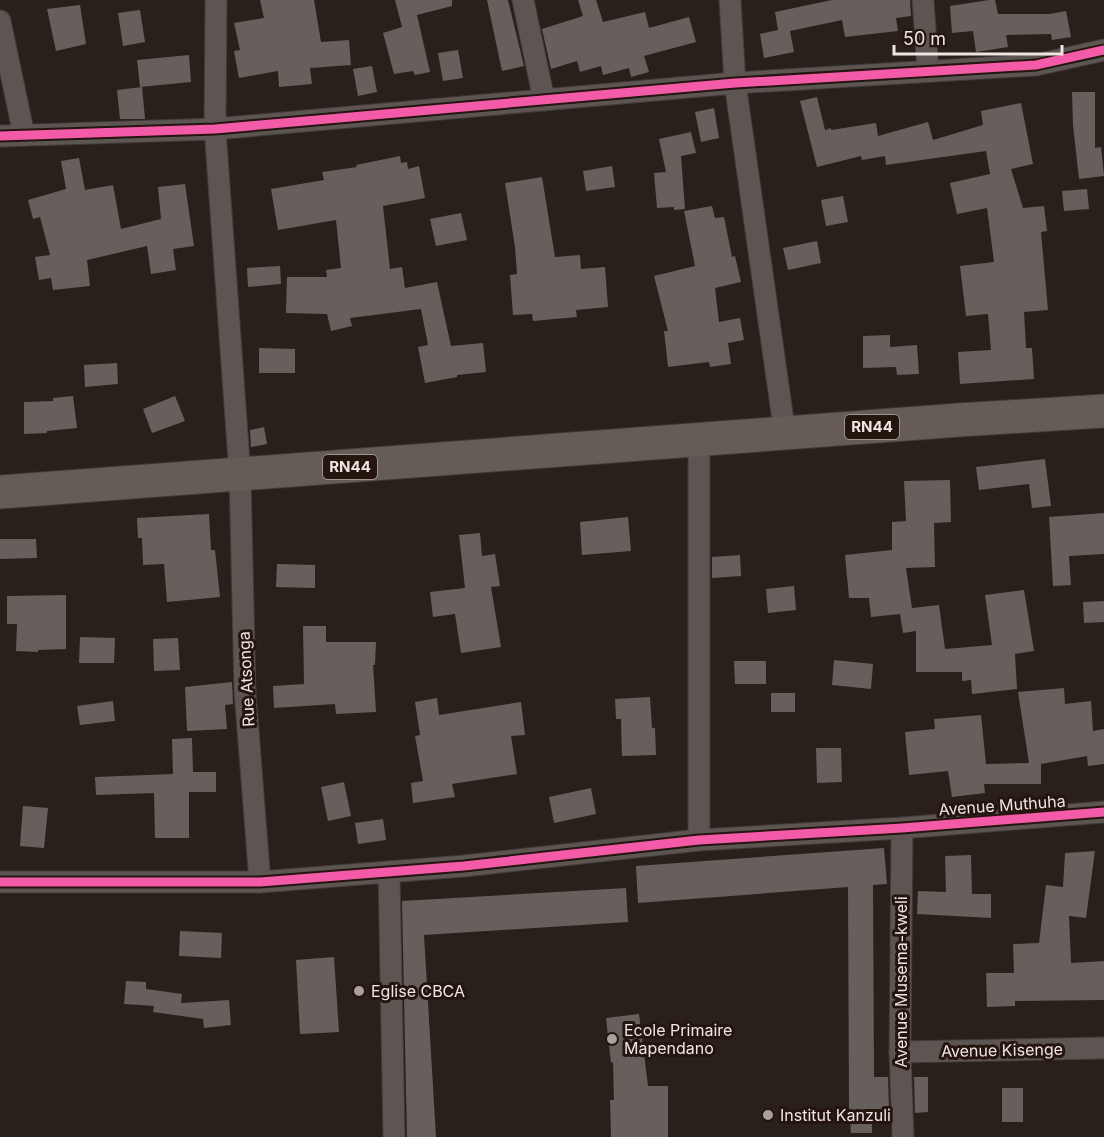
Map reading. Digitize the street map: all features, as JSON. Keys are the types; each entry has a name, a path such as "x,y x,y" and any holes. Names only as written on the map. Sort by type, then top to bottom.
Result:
{"main road":[{"name":"RN44","path":"0,492 1104,411"}],"street":[{"name":"Rue Atsonga","path":"216,0 215,129 240,475 245,692 260,882"},
{"path":"524,0 544,100"},
{"path":"730,0 735,83 785,434"},
{"path":"923,0 928,71"},
{"path":"0,21 24,135"},
{"path":"0,136 215,129 735,83 1036,65 1104,50"},
{"path":"699,439 699,840"},
{"name":"Avenue Muthuha","path":"0,882 260,882 464,866 699,840 902,828 1104,812"},
{"name":"Avenue Musema-kweli","path":"902,828 900,1052 903,1137"},
{"path":"389,872 394,1137"},
{"name":"Avenue Kisenge","path":"900,1052 1104,1048"}],"building":[{"path":"260,0 314,0 321,42 349,40 351,65 310,68 312,84 279,87 278,71 239,78 234,51 240,50 234,23 264,18"},
{"path":"395,0 452,0 452,6 417,15 430,72 415,75 413,71 394,74 383,33 402,27"},
{"path":"487,0 508,0 524,66 502,71"},
{"path":"578,0 596,0 603,22 645,12 649,28 689,17 696,42 644,56 649,72 631,77 629,68 603,75 601,66 580,72 577,61 551,69 542,29 583,16"},
{"path":"832,0 910,0 911,16 896,18 898,31 845,37 842,20 790,31 794,52 764,58 760,34 778,30 775,12"},
{"path":"995,0 998,14 1050,14 1066,11 1071,37 1052,40 1051,34 1006,35 1008,47 976,52 973,31 952,33 950,6"},
{"path":"80,5 86,44 56,51 47,9"},
{"path":"140,10 145,42 123,46 118,13"},
{"path":"458,50 463,78 443,81 438,53"},
{"path":"189,55 191,82 140,87 137,60"},
{"path":"372,66 377,92 358,96 353,69"},
{"path":"142,87 145,119 120,119 117,90"},
{"path":"1072,92 1095,92 1095,148 1101,147 1104,176 1079,179"},
{"path":"817,97 825,130 876,123 878,136 928,122 933,140 983,125 981,111 1021,103 1033,164 1011,169 1023,208 1044,206 1047,231 1041,232 1048,310 1024,312 1026,348 1032,348 1034,379 960,384 958,352 991,350 988,314 966,316 960,266 994,262 987,208 957,214 950,183 990,174 986,151 886,165 885,156 862,160 861,156 817,167 800,101"},
{"path":"714,108 719,138 701,142 695,112"},
{"path":"691,132 696,153 681,156 685,209 657,208 654,173 666,172 659,139"},
{"path":"400,156 401,163 407,162 408,169 419,166 425,198 383,206 390,269 402,267 405,288 437,282 451,346 483,343 486,372 457,375 457,377 425,383 418,347 428,345 421,309 350,318 352,326 331,331 327,314 286,313 287,277 327,277 326,270 341,268 336,220 278,230 271,189 324,180 322,172 357,167 356,165"},
{"path":"79,158 85,190 113,185 121,229 161,219 158,187 185,184 194,246 173,249 176,270 151,274 147,246 87,260 90,286 53,290 51,278 39,280 35,257 50,255 40,217 33,219 28,200 66,189 61,161"},
{"path":"612,166 615,187 586,191 583,171"},
{"path":"542,177 555,257 580,255 581,269 605,267 608,307 576,310 577,317 533,321 532,314 513,315 510,275 517,274 505,183"},
{"path":"1087,189 1089,209 1064,211 1062,191"},
{"path":"843,196 848,222 826,226 821,200"},
{"path":"712,206 715,218 724,217 732,257 735,256 741,282 715,288 719,322 740,318 744,340 728,343 731,364 710,367 709,362 668,367 664,331 668,331 654,276 695,266 684,211"},
{"path":"461,213 467,240 436,246 430,219"},
{"path":"817,241 821,263 788,270 783,248"},
{"path":"280,266 281,284 248,287 247,268"},
{"path":"890,335 890,347 917,345 919,374 897,375 896,367 863,368 863,336"},
{"path":"259,348 295,349 295,373 259,373"},
{"path":"117,363 118,384 85,387 84,365"},
{"path":"73,396 77,428 24,434 24,402 53,401 53,398"},
{"path":"175,396 185,421 152,433 143,409"},
{"path":"264,427 267,444 251,447 250,430"},
{"path":"1045,459 1051,506 1032,508 1029,484 979,490 976,467"},
{"path":"950,480 951,522 934,523 935,567 906,568 912,608 939,605 945,649 992,645 985,595 1024,590 1034,651 1015,654 1017,689 972,694 971,680 962,681 962,672 916,672 916,631 903,633 900,614 871,617 869,598 849,598 845,555 892,550 892,522 906,521 904,481"},
{"path":"1104,513 1104,554 1069,556 1071,585 1053,586 1049,517"},
{"path":"209,514 211,550 215,550 220,597 167,602 164,564 143,565 142,538 138,538 137,518"},
{"path":"628,517 631,551 582,555 580,522"},
{"path":"480,533 482,556 495,554 500,586 491,587 501,647 461,653 455,614 433,617 430,592 465,588 459,535"},
{"path":"0,539 36,539 37,558 0,559"},
{"path":"740,555 741,576 712,578 712,557"},
{"path":"277,564 315,565 315,588 276,587"},
{"path":"794,586 796,610 768,613 766,589"},
{"path":"66,595 66,649 38,650 38,652 16,651 17,624 7,624 7,596"},
{"path":"1104,601 1104,622 1084,623 1083,602"},
{"path":"303,626 326,626 326,642 376,642 375,665 373,665 376,712 336,714 335,704 274,708 273,686 304,684"},
{"path":"80,637 115,638 114,663 79,663"},
{"path":"178,638 180,670 154,671 153,639"},
{"path":"834,660 873,664 871,689 832,685"},
{"path":"734,661 766,661 766,684 735,684"},
{"path":"232,682 233,704 225,705 227,729 187,731 185,687"},
{"path":"1064,688 1065,704 1091,701 1093,731 1104,729 1104,764 1088,766 1087,756 1041,764 1041,784 984,784 985,793 952,797 948,771 909,775 905,732 935,729 934,719 981,715 986,764 1029,763 1018,692"},
{"path":"771,693 795,693 795,712 771,712"},
{"path":"650,697 656,755 622,756 621,719 616,719 615,699"},
{"path":"437,698 439,715 521,702 525,735 511,736 517,774 452,784 455,797 413,803 411,783 423,781 415,736 420,735 415,702"},
{"path":"113,701 115,721 80,725 77,706"},
{"path":"192,738 193,772 216,772 216,792 189,792 189,838 155,838 154,793 96,795 95,777 173,774 172,739"},
{"path":"816,748 841,748 842,782 817,783"},
{"path":"344,782 351,816 328,821 321,787"},
{"path":"591,788 596,814 554,823 549,797"},
{"path":"23,806 48,808 44,848 20,846"},
{"path":"383,819 386,840 358,844 355,823"},
{"path":"884,848 887,884 873,885 874,1077 888,1077 889,1109 872,1109 872,1133 851,1133 848,887 638,903 636,866"},
{"path":"1095,851 1086,918 1069,916 1071,963 1104,961 1104,1000 1015,1001 1015,1006 987,1007 986,973 1014,973 1013,944 1039,943 1046,885 1063,887 1065,853"},
{"path":"971,855 972,894 991,894 991,918 917,914 918,891 946,892 945,856"},
{"path":"626,888 628,922 424,935 436,1137 407,1137 402,901"},
{"path":"180,931 222,933 221,958 179,956"},
{"path":"334,957 339,1032 300,1034 296,960"},
{"path":"126,981 146,982 146,989 182,994 181,1003 229,1000 231,1025 204,1028 203,1019 153,1012 154,1006 124,1004"},
{"path":"639,1014 648,1086 668,1086 668,1137 611,1137 610,1100 614,1100 613,1062 611,1063 606,1018"},
{"path":"914,1077 928,1077 928,1112 915,1113"},
{"path":"1002,1088 1023,1088 1023,1122 1002,1122"}],"cycle path":[{"path":"0,136 215,129 735,83 1036,65 1104,50"},
{"path":"0,882 260,882 464,866 699,840 902,828 1104,812"}],"place":[{"name":"Eglise CBCA","path":"359,991"},
{"name":"Ecole Primaire Mapendano","path":"612,1039"},
{"name":"Institut Kanzuli","path":"768,1115"}]}
